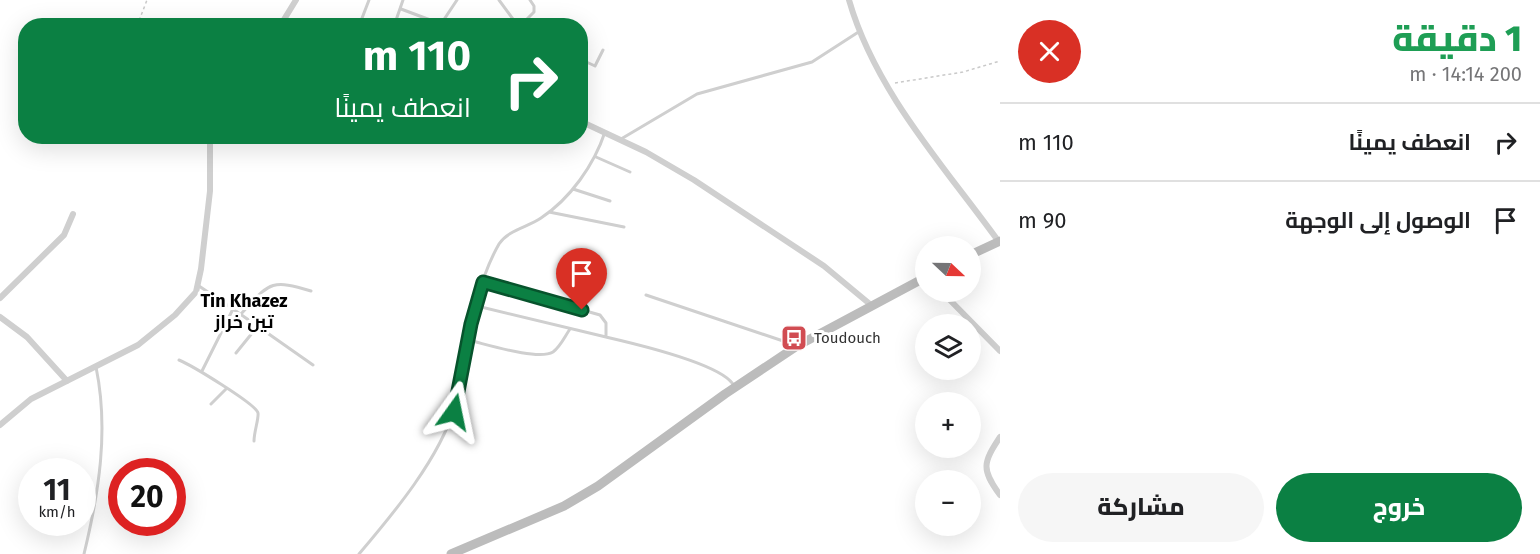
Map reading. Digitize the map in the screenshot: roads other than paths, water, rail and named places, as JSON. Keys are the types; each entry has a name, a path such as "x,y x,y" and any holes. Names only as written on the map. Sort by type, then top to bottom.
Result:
{"main road":[{"path":"981,250 1000,241"},
{"path":"451,554 564,506 598,486 798,346 915,283"}],"street":[{"path":"285,18 296,0"},
{"path":"849,0 860,31 887,84 910,121 1000,241"},
{"path":"588,125 621,139 694,180 840,277 871,305"},
{"path":"0,425 31,399 149,338 181,309 199,286 211,181 210,144"},
{"path":"0,298 64,235 73,214"},
{"path":"952,302 1000,351"},
{"path":"0,318 27,337 67,381"},
{"path":"1000,437 988,456 985,468 989,479 1000,495"}],"lane":[{"path":"362,18 369,0"},
{"path":"397,18 404,0"},
{"path":"446,18 457,0"},
{"path":"499,0 513,18"},
{"path":"528,18 534,12 534,6 530,0"},
{"path":"400,9 426,18"},
{"path":"621,139 697,94 812,62 860,31"},
{"path":"588,63 594,66 603,50"},
{"path":"359,554 408,493 450,422 457,403 468,340 483,282 495,252 504,238 548,212 573,189 596,157 605,132"},
{"path":"596,157 630,172"},
{"path":"573,189 610,201"},
{"path":"548,212 624,227"},
{"path":"483,282 600,315 606,322 606,337"},
{"path":"241,314 262,290 271,284 284,284 311,291"},
{"path":"199,286 313,365"},
{"path":"646,295 798,346"},
{"path":"477,306 654,349 716,371 730,379 735,389"},
{"path":"202,371 233,309"},
{"path":"236,353 257,327"},
{"path":"468,340 517,352 545,354 557,348 570,328"},
{"path":"179,360 202,371 257,410 254,441"},
{"path":"84,554 101,466 100,386 96,367"},
{"path":"211,404 226,389"}],"place":[{"name":"Toudouch","path":"794,338"}],"district":[{"name":"Tin Khazez تين خراز","path":"244,311"}]}
